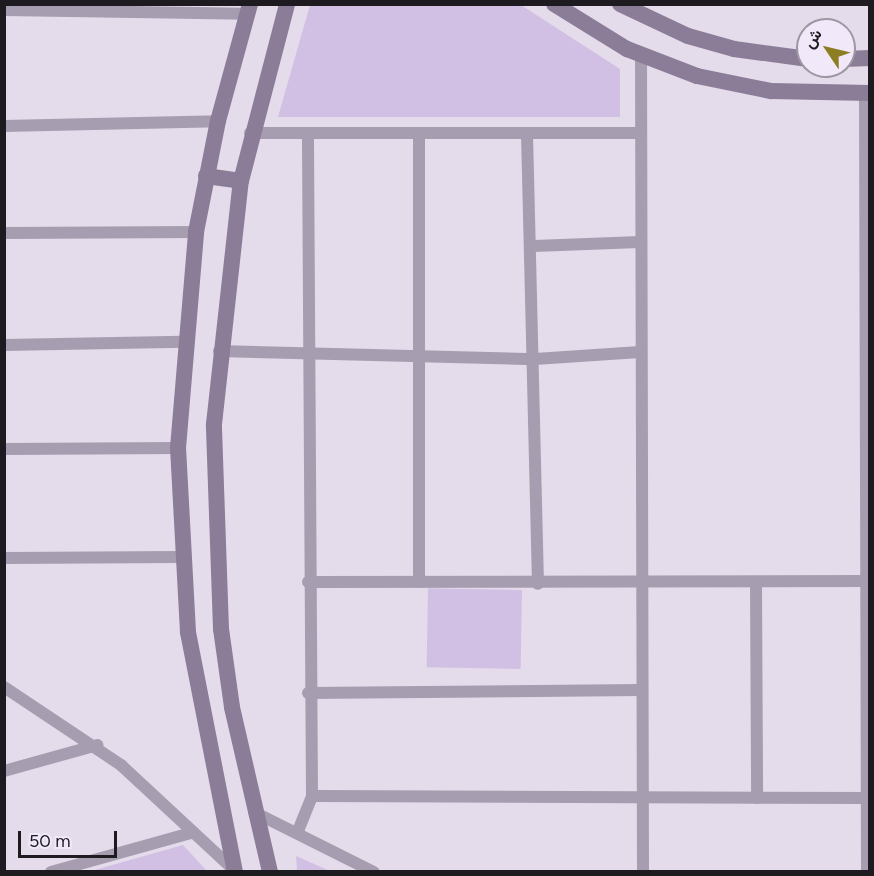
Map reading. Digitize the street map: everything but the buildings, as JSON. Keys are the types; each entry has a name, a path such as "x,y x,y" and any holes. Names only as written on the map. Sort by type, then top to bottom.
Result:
{"street":[{"path":"270,872 255,812 220,618 214,501 219,351 241,181 250,133 287,4"},
{"path":"554,4 641,55 734,85 808,95 867,93 869,798 867,872"},
{"path":"624,5 734,49 796,57"},
{"path":"4,10 32,7 248,8 218,121 196,232 184,342 178,448 180,557 199,706 235,871"},
{"path":"641,55 643,872"},
{"path":"4,126 218,121"},
{"path":"250,133 640,133"},
{"path":"419,133 419,582"},
{"path":"298,831 312,796 308,693 308,134"},
{"path":"527,134 534,246 538,584"},
{"path":"206,176 241,181"},
{"path":"4,233 196,232"},
{"path":"534,246 640,242"},
{"path":"4,345 184,342"},
{"path":"219,351 309,356 535,359 640,352"},
{"path":"4,449 178,448"},
{"path":"4,558 180,557"},
{"path":"308,582 538,584 868,581"},
{"path":"756,583 757,798"},
{"path":"4,687 97,745 235,871"},
{"path":"308,693 641,690"},
{"path":"4,771 97,745"},
{"path":"312,796 869,798"},
{"path":"255,812 298,831 374,872"},
{"path":"51,872 194,832"}],"shaded area":[{"path":"310,5 521,5 620,69 620,117 278,117"},
{"path":"428,588 522,590 521,669 427,667"},
{"path":"183,845 207,871 91,871"},
{"path":"296,856 330,871 297,871"}]}
